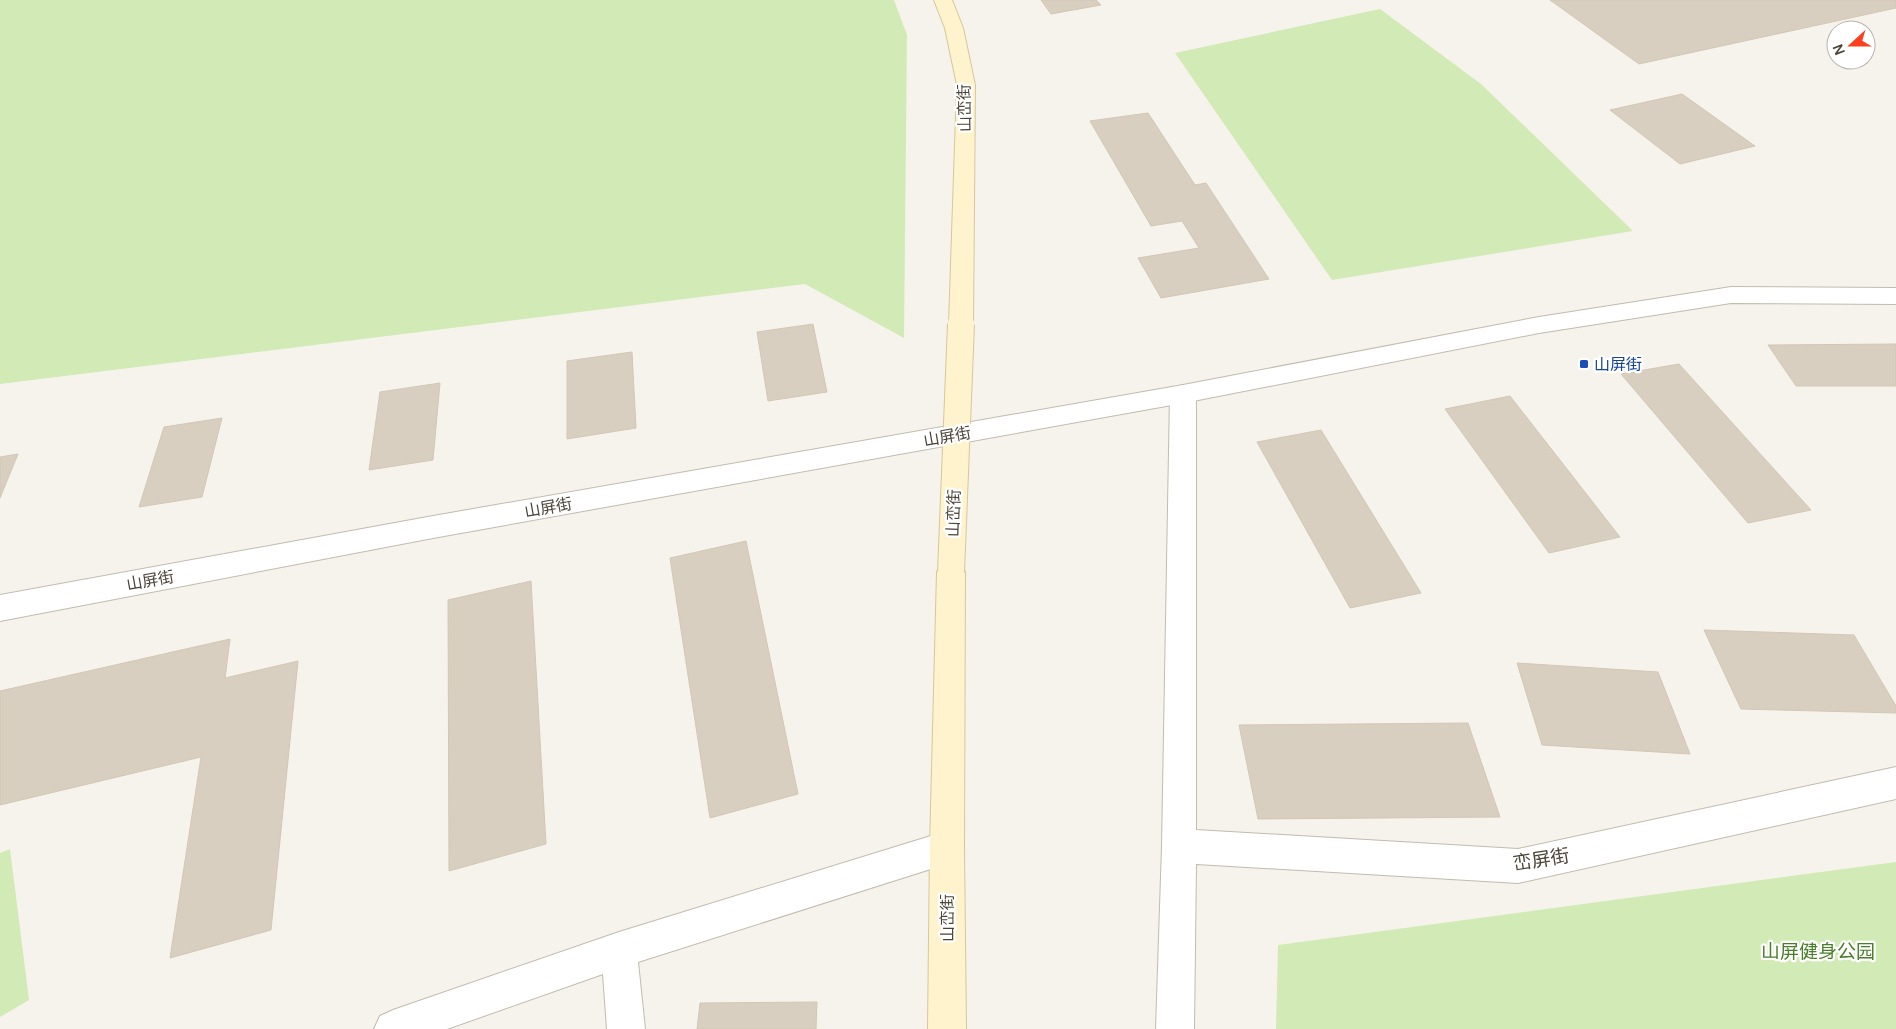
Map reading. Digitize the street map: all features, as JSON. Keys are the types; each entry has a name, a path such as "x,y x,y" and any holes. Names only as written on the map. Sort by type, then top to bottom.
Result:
{"main road":[{"name":"山峦街","path":"943,0 954,28 966,85 961,324 951,572 947,848 947,1029"}],"street":[{"name":"山屏街","path":"0,608 433,527 1183,394 1539,325 1731,295 1896,296"},
{"path":"1175,1029 1179,846 1183,394"},
{"name":"峦屏街","path":"1179,846 1518,866 1896,783"},
{"path":"393,1029 619,950 947,848"},
{"path":"619,950 626,1029"}],"green space":[{"path":"0,0 894,0 907,35 904,338 805,284 0,384"},
{"path":"1380,9 1481,84 1633,231 1332,280 1175,53"},
{"path":"10,849 29,1000 0,1017 0,853"},
{"name":"山屏健身公园","path":"1896,862 1896,1029 1276,1029 1278,945"}],"building":[{"path":"1041,0 1096,0 1101,5 1051,14"},
{"path":"1550,0 1896,0 1896,8 1841,20 1826,20 1826,23 1639,64"},
{"path":"1682,94 1755,146 1680,164 1610,110"},
{"path":"1148,113 1195,185 1206,183 1269,279 1161,298 1138,258 1199,248 1182,221 1151,226 1090,121"},
{"path":"813,324 827,392 768,401 757,332"},
{"path":"1896,344 1896,386 1796,386 1768,345"},
{"path":"632,352 636,428 567,439 567,361"},
{"path":"1679,364 1811,510 1748,523 1621,374"},
{"path":"440,383 433,460 369,470 380,392"},
{"path":"1510,396 1620,537 1549,553 1445,409"},
{"path":"222,418 202,497 139,507 164,427"},
{"path":"1321,430 1421,593 1350,608 1257,442"},
{"path":"18,454 0,498 0,457"},
{"path":"746,541 798,794 710,818 670,558"},
{"path":"531,581 546,844 449,871 448,600"},
{"path":"1704,630 1854,635 1896,706 1896,713 1741,709"},
{"path":"230,639 225,678 298,661 271,930 170,958 201,757 0,805 0,691"},
{"path":"1517,663 1658,672 1690,754 1542,745"},
{"path":"1468,723 1500,817 1258,819 1239,725"},
{"path":"817,1002 816,1029 697,1029 700,1003"}],"place":[{"name":"山屏街","path":"1584,364"}]}
